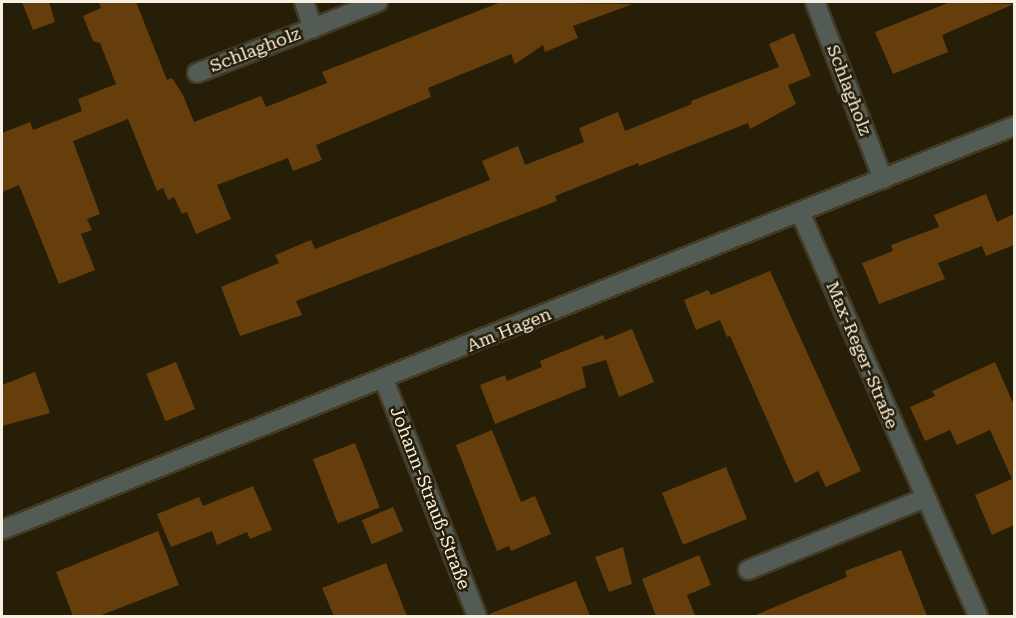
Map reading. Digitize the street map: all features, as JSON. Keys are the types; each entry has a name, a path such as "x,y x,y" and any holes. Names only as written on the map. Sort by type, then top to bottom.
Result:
{"street":[{"name":"Schlagholz","path":"304,2 313,28"},
{"name":"Schlagholz","path":"197,73 378,2"},
{"name":"Schlagholz","path":"815,2 883,180"},
{"name":"Am Hagen","path":"2,530 384,380 1014,126"},
{"name":"Max-Reger-Straße","path":"800,212 923,499 978,616"},
{"name":"Johann-Strauß-Straße","path":"384,380 477,616"},
{"path":"748,570 923,499"}],"building":[{"path":"22,2 49,2 55,22 33,30"},
{"path":"99,2 136,2 167,80 172,78 183,95 194,122 261,96 266,107 327,83 322,72 501,2 633,4 573,26 578,38 545,52 543,45 515,64 511,54 428,88 431,97 316,145 322,160 293,171 288,158 217,185 231,219 196,234 187,212 182,214 174,197 168,200 163,188 157,191 128,119 73,141 100,214 87,219 92,230 81,234 95,270 59,284 19,185 2,192 2,133 30,122 33,130 82,111 78,99 116,84 100,43 93,41 83,16 101,8"},
{"path":"950,2 1014,4 942,35 948,52 893,74 875,32"},
{"path":"794,33 811,76 788,85 796,104 750,129 748,123 639,166 638,163 555,196 557,201 296,301 302,315 240,336 221,287 279,263 275,255 311,240 315,249 490,180 482,161 518,146 525,165 584,142 579,128 618,112 625,131 692,104 691,101 779,67 769,44"},
{"path":"986,194 997,222 1014,214 1014,245 986,256 982,246 938,263 945,279 879,304 862,263 893,251 891,245 939,227 934,215"},
{"path":"770,271 861,471 826,487 818,471 795,483 730,336 727,337 720,320 696,330 684,300 708,290 711,295"},
{"path":"632,329 654,382 619,397 606,360 582,367 586,387 495,424 480,385 505,375 507,381 542,367 540,361 603,335 605,340"},
{"path":"176,362 195,409 165,421 146,374"},
{"path":"995,362 1014,405 1014,525 992,535 975,495 1012,479 990,430 957,445 950,430 925,441 910,407 935,396 932,391"},
{"path":"35,372 50,413 2,426 2,385"},
{"path":"492,430 521,502 535,496 551,534 511,551 509,546 497,551 456,445"},
{"path":"355,443 380,507 338,524 313,459"},
{"path":"726,467 747,519 683,545 662,493"},
{"path":"253,486 272,530 250,539 247,532 217,545 212,531 171,547 157,514 199,497 203,506"},
{"path":"393,507 403,531 372,544 362,520"},
{"path":"158,531 179,585 99,616 73,616 56,572"},
{"path":"623,547 632,584 609,592 595,557"},
{"path":"901,550 927,616 753,616 847,577 845,571"},
{"path":"699,555 711,585 687,595 695,616 656,616 642,579"},
{"path":"386,563 407,616 334,616 322,588"},
{"path":"576,581 590,616 489,616 489,614"}]}
